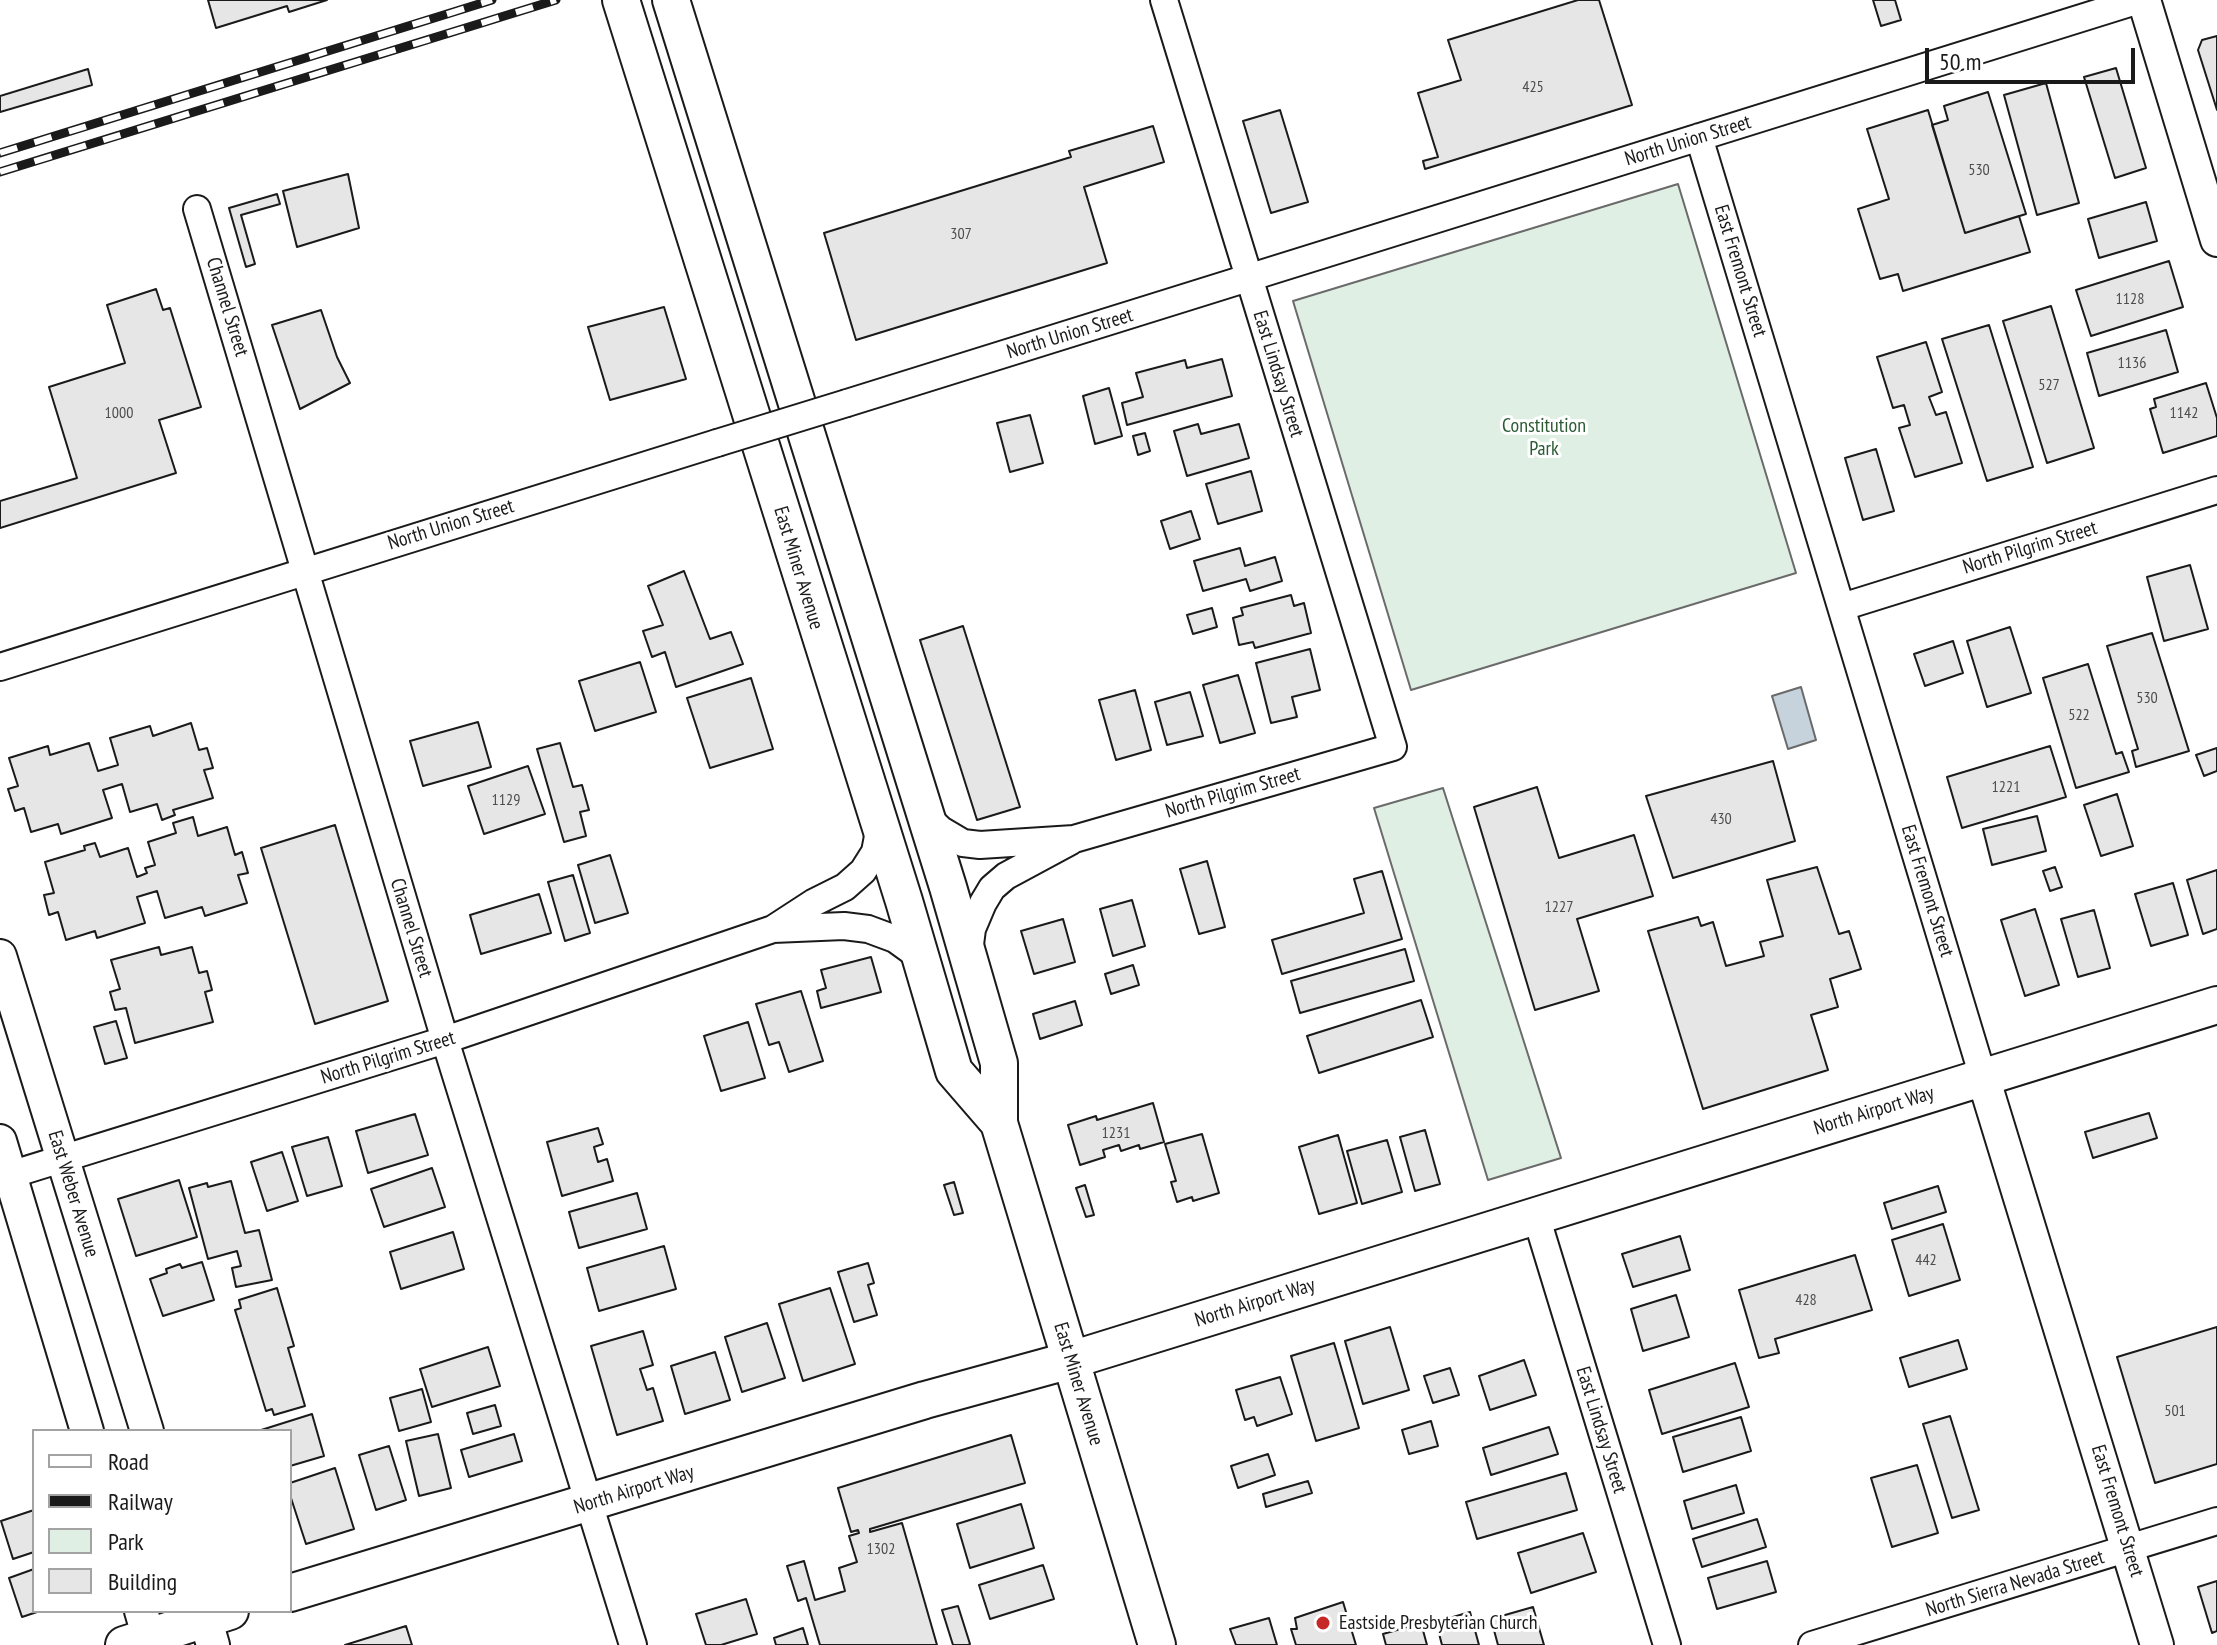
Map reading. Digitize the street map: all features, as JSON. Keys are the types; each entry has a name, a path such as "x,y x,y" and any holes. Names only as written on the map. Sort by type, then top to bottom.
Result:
{"main road":[{"name":"East Miner Avenue","path":"621,0 954,1071 999,1123"},
{"name":"East Miner Avenue","path":"671,0 969,958 999,1063 999,1123 1157,1645"},
{"name":"North Airport Way","path":"292,1592 925,1400 1071,1360 2217,1005"},
{"path":"141,1634 213,1621"}],"street":[{"name":"East Lindsay Street","path":"1164,0 1393,747"},
{"name":"North Union Street","path":"0,667 2142,0"},
{"path":"2142,0 2217,240"},
{"name":"East Fremont Street","path":"1699,137 2157,1645"},
{"name":"Channel Street","path":"197,209 445,1040 633,1645"},
{"name":"North Pilgrim Street","path":"1842,607 2217,490"},
{"name":"North Pilgrim Street","path":"925,814 941,830 963,843 980,845 1074,839 1393,747"},
{"name":"North Pilgrim Street","path":"5,1177 445,1040 773,929 845,887 863,871 875,852 880,826"},
{"name":"North Pilgrim Street","path":"969,958 972,929 992,888 1006,876 1074,839"},
{"name":"North Pilgrim Street","path":"773,929 844,926 868,929 895,939 920,957"},
{"name":"East Weber Avenue","path":"0,956 146,1429"},
{"path":"0,1141 5,1177 86,1429"},
{"name":"East Lindsay Street","path":"1536,1216 1667,1645"},
{"name":"North Sierra Nevada Street","path":"1812,1645 2217,1521"}],"green space":[{"name":"Constitution Park","path":"1678,184 1796,573 1411,690 1293,301"},
{"path":"1443,788 1561,1158 1488,1180 1374,808"}],"shaded area":[{"path":"1801,687 1816,740 1788,749 1772,696"}],"building":[{"path":"208,0 327,0 289,12 287,6 216,28"},
{"path":"1578,0 1599,0 1632,105 1425,169 1423,161 1438,157 1418,93 1461,80 1448,40"},
{"path":"1873,0 1895,0 1901,20 1881,26"},
{"path":"2217,36 2217,110 2198,50 2202,40"},
{"path":"2116,68 2146,168 2115,178 2084,77"},
{"path":"88,69 92,85 0,112 0,96"},
{"path":"2046,83 2079,203 2037,215 2004,95"},
{"path":"1988,92 2026,214 1965,233 1932,125 1948,120 1944,106"},
{"path":"1280,110 1308,202 1271,213 1243,121"},
{"path":"1928,110 1965,233 2019,216 2030,252 1903,291 1898,274 1880,279 1858,209 1889,199 1867,129"},
{"path":"1153,126 1164,162 1084,187 1107,263 856,340 824,233 1071,157 1069,151"},
{"path":"348,174 359,228 297,247 283,191"},
{"path":"277,194 280,204 241,215 255,264 246,267 229,208"},
{"path":"2146,202 2157,241 2099,258 2088,219"},
{"path":"2169,261 2183,307 2091,336 2076,290"},
{"path":"156,289 163,310 170,308 201,407 159,420 176,473 0,528 0,501 77,478 49,387 125,363 107,305"},
{"path":"2051,306 2094,448 2047,463 2003,321"},
{"path":"664,307 686,379 610,400 588,327"},
{"path":"321,310 337,357 350,383 300,409 272,325"},
{"path":"1989,325 2033,467 1987,481 1942,339"},
{"path":"2166,330 2178,372 2099,396 2087,353"},
{"path":"1926,342 1942,392 1929,397 1936,415 1946,412 1962,463 1915,477 1899,428 1910,425 1904,405 1893,408 1877,357"},
{"path":"1222,359 1232,396 1127,425 1122,403 1143,397 1136,373 1185,360 1187,368"},
{"path":"2206,383 2217,418 2217,436 2163,453 2150,409 2156,407 2154,399"},
{"path":"1109,388 1122,436 1095,444 1083,396"},
{"path":"1030,415 1043,463 1010,472 997,423"},
{"path":"1198,424 1201,434 1239,424 1249,458 1187,476 1174,431"},
{"path":"1145,433 1150,451 1138,455 1133,436"},
{"path":"1876,449 1894,511 1863,520 1845,458"},
{"path":"1251,471 1262,511 1218,524 1206,484"},
{"path":"1191,511 1200,539 1170,549 1161,521"},
{"path":"1240,548 1245,566 1275,557 1282,581 1250,591 1246,579 1203,591 1194,561"},
{"path":"2190,565 2208,629 2164,641 2147,577"},
{"path":"684,571 710,639 731,632 743,664 676,687 665,652 652,657 643,631 663,625 648,586"},
{"path":"1291,595 1294,606 1304,603 1311,633 1255,648 1253,642 1239,645 1233,618 1243,615 1241,608"},
{"path":"1212,608 1217,627 1193,634 1187,615"},
{"path":"963,626 1020,807 977,820 920,640"},
{"path":"2010,627 2031,693 1987,707 1967,641"},
{"path":"2152,633 2189,751 2136,767 2132,751 2138,749 2107,646"},
{"path":"1953,641 1963,673 1925,686 1914,654"},
{"path":"1310,649 1320,690 1292,697 1297,717 1271,723 1256,663"},
{"path":"640,662 656,712 595,731 579,681"},
{"path":"2088,664 2116,754 2122,752 2129,772 2076,788 2043,678"},
{"path":"1238,675 1255,733 1220,743 1203,685"},
{"path":"751,678 773,749 710,768 687,698"},
{"path":"1135,690 1151,750 1116,760 1099,700"},
{"path":"1190,692 1203,736 1167,745 1155,702"},
{"path":"478,722 491,767 423,786 410,741"},
{"path":"191,723 199,750 207,748 213,768 204,770 213,798 173,810 175,815 162,820 157,804 130,812 122,784 103,790 112,818 61,834 58,824 31,832 24,808 15,811 8,789 18,786 9,758 48,746 50,755 89,743 98,771 118,765 110,738 150,726 153,736"},
{"path":"560,743 573,787 582,785 589,810 580,812 586,836 564,842 537,749"},
{"path":"2050,746 2066,797 1962,828 1947,777"},
{"path":"2217,748 2217,771 2204,776 2196,755"},
{"path":"1773,761 1795,841 1673,878 1646,796"},
{"path":"528,766 545,814 484,834 468,786"},
{"path":"1537,787 1559,858 1634,835 1653,896 1577,919 1599,991 1535,1010 1474,807"},
{"path":"2117,794 2133,846 2101,856 2084,805"},
{"path":"2037,816 2046,851 1992,865 1983,829"},
{"path":"193,817 198,836 227,827 235,855 242,852 248,873 238,875 247,903 205,916 202,907 165,918 157,891 137,897 145,923 97,938 95,931 66,940 58,912 49,915 44,895 54,893 45,862 85,850 84,846 95,843 100,857 128,848 137,877 147,873 145,868 155,865 148,842 176,833 173,823"},
{"path":"335,825 388,1001 315,1024 261,848"},
{"path":"610,855 628,913 595,923 578,865"},
{"path":"1207,861 1225,927 1199,934 1180,869"},
{"path":"1817,867 1839,934 1849,931 1861,969 1830,979 1838,1007 1811,1015 1828,1070 1703,1109 1648,931 1698,917 1701,926 1713,922 1726,966 1764,956 1760,942 1783,936 1767,880"},
{"path":"2055,867 2062,887 2050,891 2043,871"},
{"path":"2217,870 2217,929 2203,934 2187,880"},
{"path":"1382,871 1402,939 1282,974 1272,940 1364,913 1354,879"},
{"path":"573,875 590,933 565,941 548,882"},
{"path":"2173,883 2188,935 2151,946 2135,894"},
{"path":"539,894 551,933 481,954 470,915"},
{"path":"1132,900 1145,946 1113,956 1100,909"},
{"path":"2035,909 2059,985 2025,996 2001,920"},
{"path":"2094,910 2110,968 2078,977 2061,919"},
{"path":"1063,919 1075,962 1034,974 1021,931"},
{"path":"159,947 161,955 192,947 199,973 207,971 212,990 205,992 213,1022 135,1043 126,1008 115,1010 110,992 120,989 111,960"},
{"path":"1405,949 1414,981 1300,1013 1291,981"},
{"path":"871,957 881,992 821,1008 817,991 826,988 821,970"},
{"path":"1133,965 1139,985 1111,994 1105,974"},
{"path":"801,991 823,1061 789,1072 779,1042 769,1045 756,1004"},
{"path":"1421,1000 1433,1037 1319,1073 1307,1036"},
{"path":"1075,1001 1082,1025 1040,1039 1033,1014"},
{"path":"116,1021 127,1058 105,1064 94,1027"},
{"path":"748,1022 765,1078 721,1091 704,1036"},
{"path":"1153,1103 1164,1142 1121,1151 1119,1145 1103,1150 1105,1157 1080,1165 1068,1125 1096,1116 1097,1120"},
{"path":"2149,1113 2157,1138 2093,1158 2085,1132"},
{"path":"415,1114 428,1155 368,1173 356,1131"},
{"path":"598,1128 603,1144 594,1147 598,1162 607,1159 613,1181 562,1196 547,1142"},
{"path":"1425,1130 1440,1184 1415,1191 1400,1137"},
{"path":"1202,1134 1219,1193 1177,1202 1171,1182 1176,1181 1165,1144"},
{"path":"1338,1135 1357,1203 1319,1214 1299,1147"},
{"path":"328,1137 342,1186 307,1196 292,1147"},
{"path":"1387,1140 1402,1192 1362,1204 1347,1151"},
{"path":"282,1152 298,1201 267,1211 251,1162"},
{"path":"432,1168 445,1207 384,1227 371,1189"},
{"path":"179,1180 197,1237 136,1256 118,1199"},
{"path":"231,1181 245,1233 259,1230 272,1280 236,1287 232,1268 241,1266 237,1251 208,1259 189,1188"},
{"path":"954,1182 963,1213 954,1215 944,1185"},
{"path":"1085,1185 1094,1215 1086,1217 1076,1188"},
{"path":"1938,1186 1946,1212 1892,1229 1884,1203"},
{"path":"637,1193 647,1229 579,1248 569,1212"},
{"path":"1943,1224 1960,1280 1909,1296 1892,1240"},
{"path":"453,1232 464,1269 401,1289 390,1252"},
{"path":"1680,1236 1690,1270 1633,1287 1622,1254"},
{"path":"664,1246 676,1289 599,1311 587,1268"},
{"path":"1855,1255 1872,1310 1775,1339 1779,1353 1759,1358 1739,1290"},
{"path":"202,1262 214,1300 163,1316 150,1279 180,1264 182,1268"},
{"path":"868,1263 874,1283 868,1285 877,1315 854,1322 838,1272"},
{"path":"277,1288 294,1346 288,1348 305,1406 274,1415 272,1409 266,1411 235,1310 241,1308 239,1300"},
{"path":"830,1288 855,1364 803,1381 779,1304"},
{"path":"1676,1295 1689,1337 1643,1351 1631,1309"},
{"path":"767,1323 785,1378 742,1392 725,1337"},
{"path":"1390,1327 1409,1390 1363,1404 1345,1341"},
{"path":"2217,1327 2217,1464 2155,1483 2117,1357"},
{"path":"643,1331 653,1365 640,1369 647,1390 653,1388 663,1421 617,1435 591,1346"},
{"path":"1958,1340 1967,1369 1909,1387 1900,1358"},
{"path":"1334,1343 1359,1428 1316,1441 1291,1356"},
{"path":"488,1347 500,1386 432,1407 420,1369"},
{"path":"715,1352 730,1400 685,1414 671,1366"},
{"path":"1524,1360 1536,1395 1490,1410 1479,1376"},
{"path":"1735,1363 1749,1407 1662,1434 1649,1390"},
{"path":"1450,1368 1459,1395 1433,1403 1424,1376"},
{"path":"1280,1377 1292,1414 1257,1426 1254,1417 1245,1420 1236,1390"},
{"path":"422,1389 431,1422 399,1431 390,1398"},
{"path":"495,1405 501,1426 473,1434 467,1413"},
{"path":"312,1414 324,1456 292,1465 292,1429 264,1429"},
{"path":"1950,1416 1979,1510 1952,1518 1923,1424"},
{"path":"1741,1417 1751,1451 1683,1472 1673,1437"},
{"path":"1431,1421 1438,1446 1409,1454 1402,1430"},
{"path":"1549,1427 1558,1454 1491,1475 1483,1448"},
{"path":"438,1434 451,1488 419,1496 406,1441"},
{"path":"514,1434 522,1461 469,1477 461,1450"},
{"path":"1011,1435 1025,1483 870,1529 870,1532 902,1523 937,1645 820,1645 806,1598 798,1601 787,1566 804,1561 815,1600 845,1591 839,1568 857,1562 849,1536 859,1533 858,1530 851,1532 838,1488"},
{"path":"389,1446 406,1500 376,1510 359,1455"},
{"path":"1268,1454 1275,1475 1238,1488 1231,1466"},
{"path":"1917,1465 1938,1533 1892,1547 1871,1478"},
{"path":"335,1468 354,1529 306,1544 292,1501 292,1482"},
{"path":"1566,1473 1577,1510 1477,1539 1466,1502"},
{"path":"1308,1481 1312,1493 1266,1507 1263,1494"},
{"path":"1736,1485 1744,1513 1692,1529 1684,1501"},
{"path":"1021,1504 1034,1548 970,1568 957,1524"},
{"path":"32,1511 32,1553 13,1559 1,1521"},
{"path":"1757,1519 1766,1547 1702,1567 1693,1539"},
{"path":"1583,1533 1596,1572 1531,1593 1518,1553"},
{"path":"1767,1561 1776,1592 1717,1609 1708,1578"},
{"path":"1043,1565 1054,1599 990,1619 979,1585"},
{"path":"32,1570 34,1613 22,1617 9,1578"},
{"path":"2217,1581 2217,1631 2212,1633 2198,1587"},
{"path":"746,1599 757,1634 721,1645 706,1645 696,1614"},
{"name":"Eastside Presbyterian Church","path":"1343,1602 1356,1645 1296,1645 1291,1629 1297,1629 1295,1618"},
{"path":"958,1606 968,1645 953,1645 942,1610"},
{"path":"1533,1607 1544,1645 1498,1645 1491,1619"},
{"path":"1470,1612 1479,1645 1442,1645 1436,1622"},
{"path":"1269,1618 1277,1645 1236,1645 1230,1629"},
{"path":"1421,1623 1427,1645 1386,1645 1383,1634"},
{"path":"406,1626 412,1645 345,1645"},
{"path":"803,1628 808,1645 776,1645 774,1638"}],"railway":[{"path":"0,153 492,0"},
{"path":"0,172 556,0"}],"place":[{"name":"Eastside Presbyterian Church","path":"1323,1623"}]}
